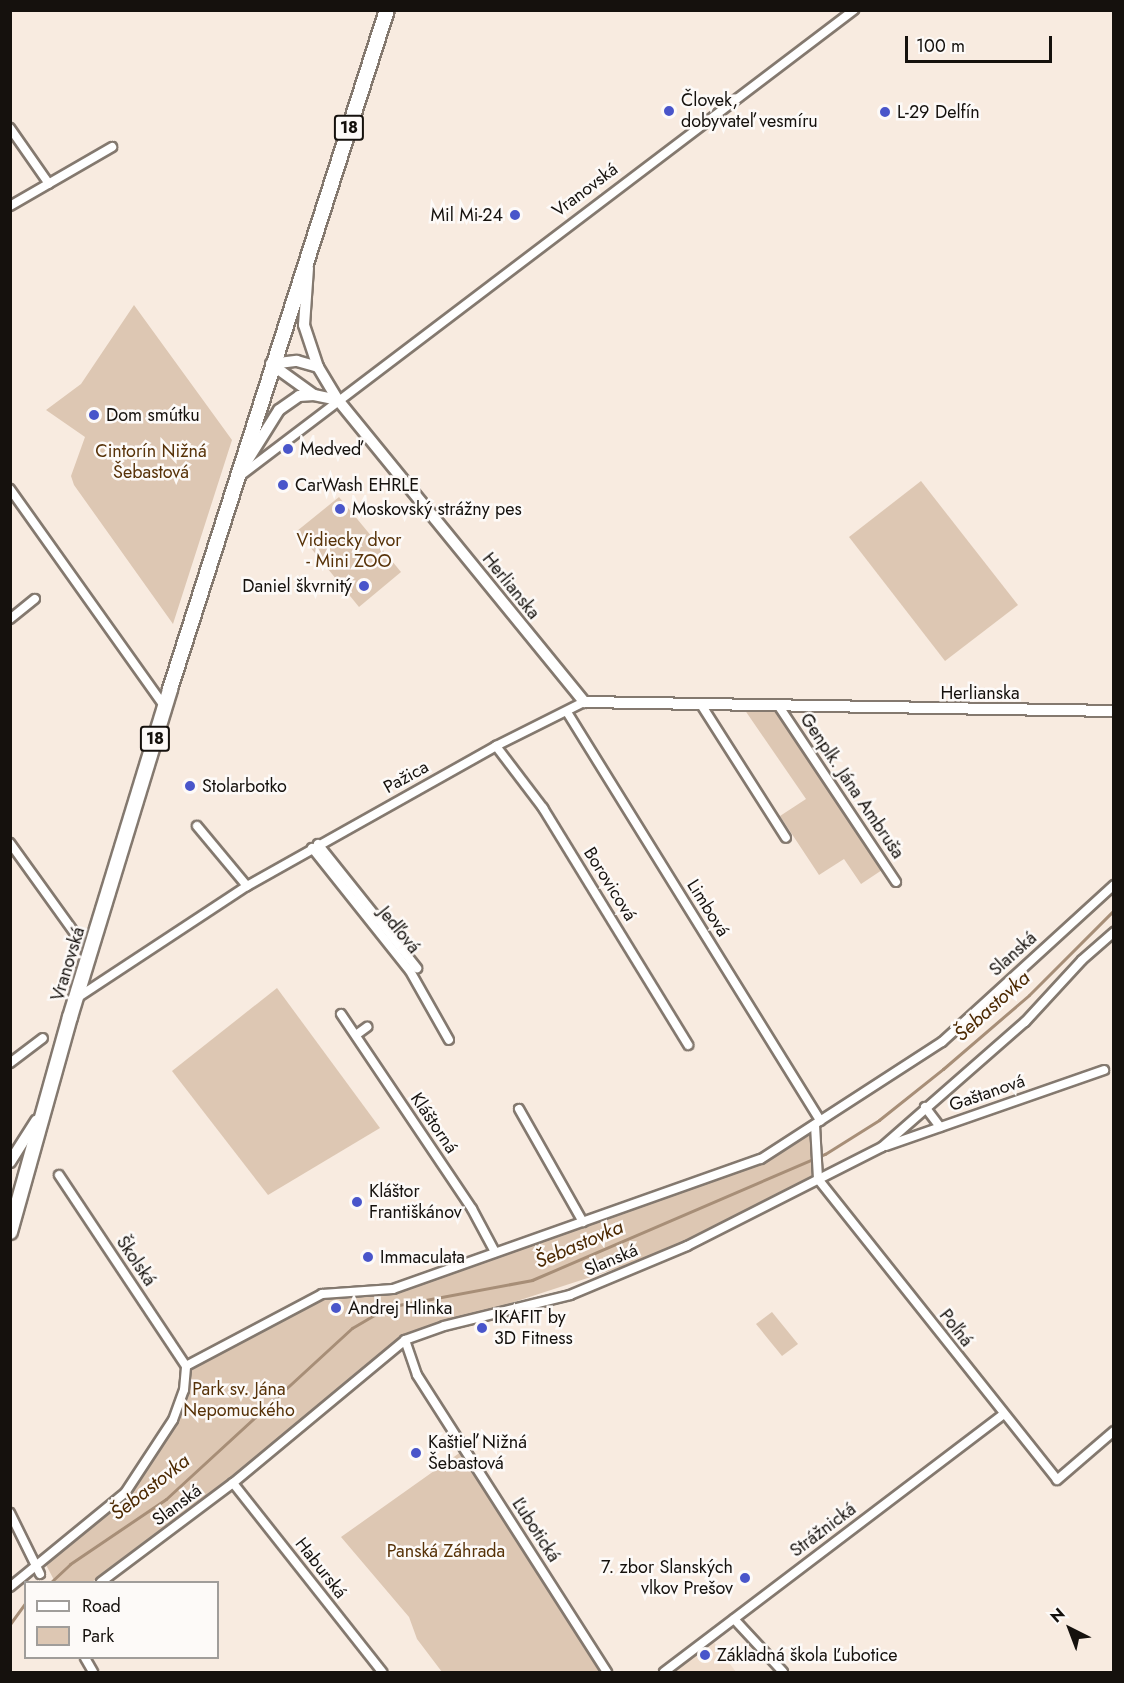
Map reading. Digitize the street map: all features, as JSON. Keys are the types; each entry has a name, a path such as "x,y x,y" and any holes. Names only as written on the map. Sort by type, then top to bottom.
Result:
{"main road":[{"name":"Vranovská","path":"10,1232 14,1195 50,1088 271,364 387,10"}],"street":[{"name":"Vranovská","path":"236,480 313,419 854,10"},
{"path":"10,128 49,184"},
{"path":"10,206 112,147"},
{"name":"Herlianska","path":"311,246 304,325 318,367 338,400 584,702 780,708 1113,711"},
{"path":"271,364 297,361 318,367"},
{"path":"271,364 314,395"},
{"path":"236,480 272,418 294,399 314,395 338,400"},
{"path":"10,489 165,707"},
{"path":"10,620 35,599"},
{"name":"Pažica","path":"76,999 247,886 315,846 496,746 584,702"},
{"path":"702,706 786,838"},
{"name":"Genplk. Jána Ambruša","path":"780,708 896,882"},
{"name":"Limbová","path":"567,712 818,1123"},
{"name":"Borovicová","path":"496,746 543,808 688,1045"},
{"path":"197,826 247,886"},
{"name":"Vranovská","path":"10,843 79,939"},
{"name":"Jedľová","path":"315,846 417,968"},
{"name":"Jedľová","path":"315,846 410,971 449,1040"},
{"name":"Slanská","path":"186,1366 322,1294 393,1289 761,1159 942,1042 1113,885"},
{"name":"Slanská","path":"102,1581 233,1483 405,1340 444,1326 570,1295 687,1246 882,1147 925,1107 1025,1022 1082,960 1113,932"},
{"name":"Kláštorná","path":"341,1014 472,1209 495,1252"},
{"path":"356,1035 368,1027"},
{"path":"10,1063 43,1038"},
{"name":"Gaštanová","path":"882,1147 1104,1070"},
{"path":"10,1162 32,1131 50,1088"},
{"path":"925,1107 940,1127"},
{"path":"519,1109 583,1222"},
{"path":"818,1123 816,1138 820,1167 818,1179"},
{"name":"Školská","path":"59,1175 186,1366"},
{"name":"Poľná","path":"818,1179 1002,1415 1057,1480 1113,1431"},
{"name":"Ľubotická","path":"405,1340 417,1375 607,1672"},
{"path":"10,1587 38,1570 125,1493 152,1457 173,1420 183,1390 186,1366"},
{"name":"Strážnická","path":"664,1672 1002,1415"},
{"name":"Haburská","path":"233,1483 382,1672"},
{"path":"10,1513 38,1570"},
{"path":"734,1619 783,1672"}],"shaded area":[{"name":"Základná škola Ľubotice","path":"710,1637 736,1672 664,1672"}],"green space":[{"name":"Cintorín Nižná Šebastová","path":"134,305 232,440 173,624 74,485 71,476 85,437 46,410 81,384"},
{"path":"921,481 1018,605 945,661 849,537"},
{"name":"Vidiecky dvor - Mini ZOO","path":"339,497 401,572 359,607 297,531"},
{"path":"740,703 772,703 882,870 861,884 844,859 819,875 780,816 806,799"},
{"path":"277,988 380,1128 268,1195 172,1071"},
{"name":"Park sv. Jána Nepomuckého","path":"813,1126 820,1175 649,1258 407,1337 235,1479 93,1581 54,1581 43,1559 58,1550 149,1460 170,1425 186,1362 302,1302 339,1291 393,1289 714,1175"},
{"path":"772,1312 798,1344 782,1356 756,1324"},
{"name":"Panská Záhrada","path":"465,1449 607,1672 442,1672 417,1639 409,1617 341,1537"}],"waterway":[{"name":"Šebastovka","path":"52,1581 70,1564 166,1499 352,1328 388,1307 532,1280 825,1154 879,1120 943,1069 1029,995 1114,910"},
{"name":"Šebastovka","path":"10,1624 24,1605"}],"place":[{"name":"Človek, dobyvateľ vesmíru","path":"669,111"},
{"name":"L-29 Delfín","path":"885,112"},
{"name":"Mil Mi-24","path":"515,215"},
{"name":"Dom smútku","path":"94,415"},
{"name":"Medveď","path":"288,449"},
{"name":"CarWash EHRLE","path":"283,485"},
{"name":"Moskovský strážny pes","path":"340,509"},
{"name":"Daniel škvrnitý","path":"364,586"},
{"name":"Stolarbotko","path":"190,786"},
{"name":"Kláštor Františkánov","path":"357,1202"},
{"name":"Immaculata","path":"368,1257"},
{"name":"Andrej Hlinka","path":"336,1308"},
{"name":"IKAFIT by 3D Fitness","path":"482,1328"},
{"name":"Kaštieľ Nižná Šebastová","path":"416,1453"},
{"name":"7. zbor Slanských vlkov Prešov","path":"745,1578"},
{"name":"Základná škola Ľubotice","path":"705,1655"}]}
